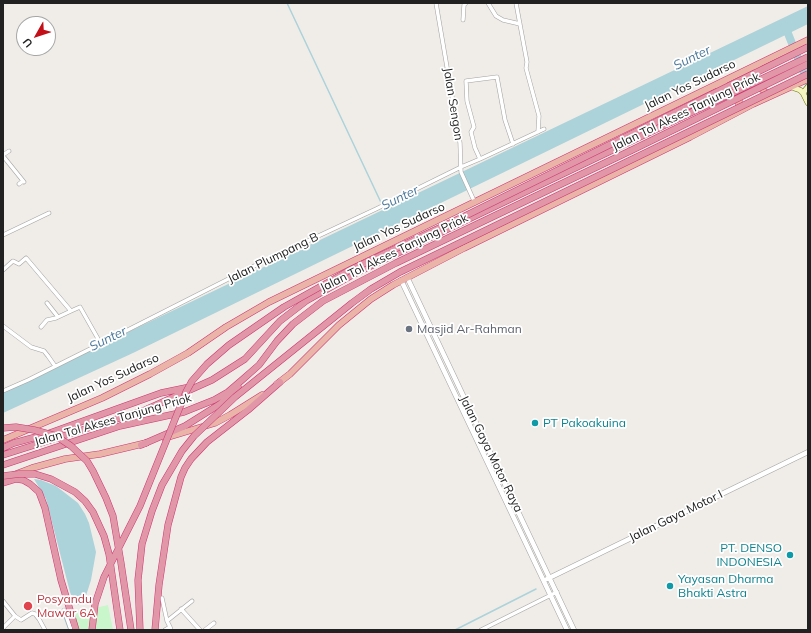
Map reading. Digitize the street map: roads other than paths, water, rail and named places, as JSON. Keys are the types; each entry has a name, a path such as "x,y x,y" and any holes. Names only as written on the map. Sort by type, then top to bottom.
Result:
{"highway":[{"name":"Jalan Yos Sudarso","path":"3,440 102,398 188,353 226,327 268,302 475,203 808,40"},
{"path":"92,630 95,604 104,577 137,512 186,392 192,381 207,364 229,345 284,307 350,270 465,216 808,48"},
{"name":"Jalan Tol Akses Tanjung Priok","path":"3,455 145,410 223,374 245,359 280,321 306,301 356,273 808,57"},
{"path":"764,61 756,72 757,83 766,93 777,94"},
{"name":"Jalan Tol Akses Tanjung Priok","path":"3,465 120,426 184,412 214,400 228,392 259,365 277,341 294,324 323,300 396,263 749,94 808,64"},
{"path":"140,630 138,589 142,544 162,485 182,451 194,436 235,397 352,303 395,274 808,74"},
{"path":"155,630 159,585 172,509 181,477 191,459 207,442 248,410 280,382 345,320 373,298 404,279 733,115 777,94 806,83"},
{"path":"748,108 806,83"},
{"path":"713,86 718,84 726,85 732,88 739,100 739,107 733,115"},
{"path":"141,445 174,432 209,411 232,394 242,380"},
{"path":"3,479 32,468 65,459 141,445 214,422 247,405 280,382"},
{"path":"3,448 14,443 54,432 161,393 199,385"},
{"path":"3,428 16,427 56,436 71,446 87,461 102,486 113,516 131,630"},
{"path":"3,476 35,474 51,479 75,492 85,501 93,512 104,536 109,554 120,630"},
{"path":"3,483 16,479 23,480 39,492 45,508 61,580 76,630"}],"main road":[{"path":"803,93 806,83"},
{"path":"794,88 803,93 808,103"},
{"path":"3,436 15,434"}],"street":[{"name":"Jalan Sengon","path":"436,3 460,143 461,169 475,203"},
{"path":"463,20 464,5 466,3"},
{"path":"488,3 496,16 503,20 520,24"},
{"path":"516,3 527,62 526,68 539,116 538,132"},
{"path":"480,160 471,132 474,127 467,100 466,82 496,77 505,120 513,144"},
{"name":"Jalan Plumpang B","path":"3,390 101,344 252,267 376,210 544,129"},
{"path":"9,151 3,155 24,181 19,184"},
{"path":"3,235 49,213"},
{"path":"3,270 13,261 19,264 26,258 71,311"},
{"name":"Jalan Gaya Motor Raya","path":"404,279 425,316 574,630"},
{"name":"Jalan Gaya Motor Raya","path":"404,279 419,319 567,630"},
{"path":"47,303 58,317"},
{"path":"41,328 47,320 58,317 80,307 101,344"},
{"path":"419,319 425,316"},
{"path":"3,331 5,327 28,345 44,352 56,366"},
{"path":"482,451 488,448"},
{"name":"Jalan Gaya Motor I","path":"544,581 808,452"},
{"path":"481,630 557,592"},
{"path":"162,598 170,629 165,630"},
{"path":"3,601 15,616 22,620 32,613 35,614 45,630"},
{"path":"167,621 192,601"},
{"path":"181,609 200,630"},
{"path":"64,610 71,630"},
{"path":"3,628 15,616"},
{"path":"205,630 214,623"}],"water":[{"path":"808,6 808,24 133,353 3,413 3,392"},
{"path":"34,479 56,486 78,503 89,523 96,552 91,580 84,602 78,605 74,602 70,592 46,499"}],"waterway":[{"name":"Sunter","path":"287,3 385,211"},
{"path":"785,26 808,83"},
{"path":"455,630 536,589"},
{"path":"62,611 69,630"}],"place":[{"name":"Masjid Ar-Rahman","path":"409,329"},
{"name":"PT Pakoakuina","path":"535,423"},
{"name":"PT. DENSO INDONESIA","path":"790,555"},
{"name":"Yayasan Dharma Bhakti Astra","path":"670,586"},
{"name":"Posyandu Mawar 6A","path":"28,606"}]}
